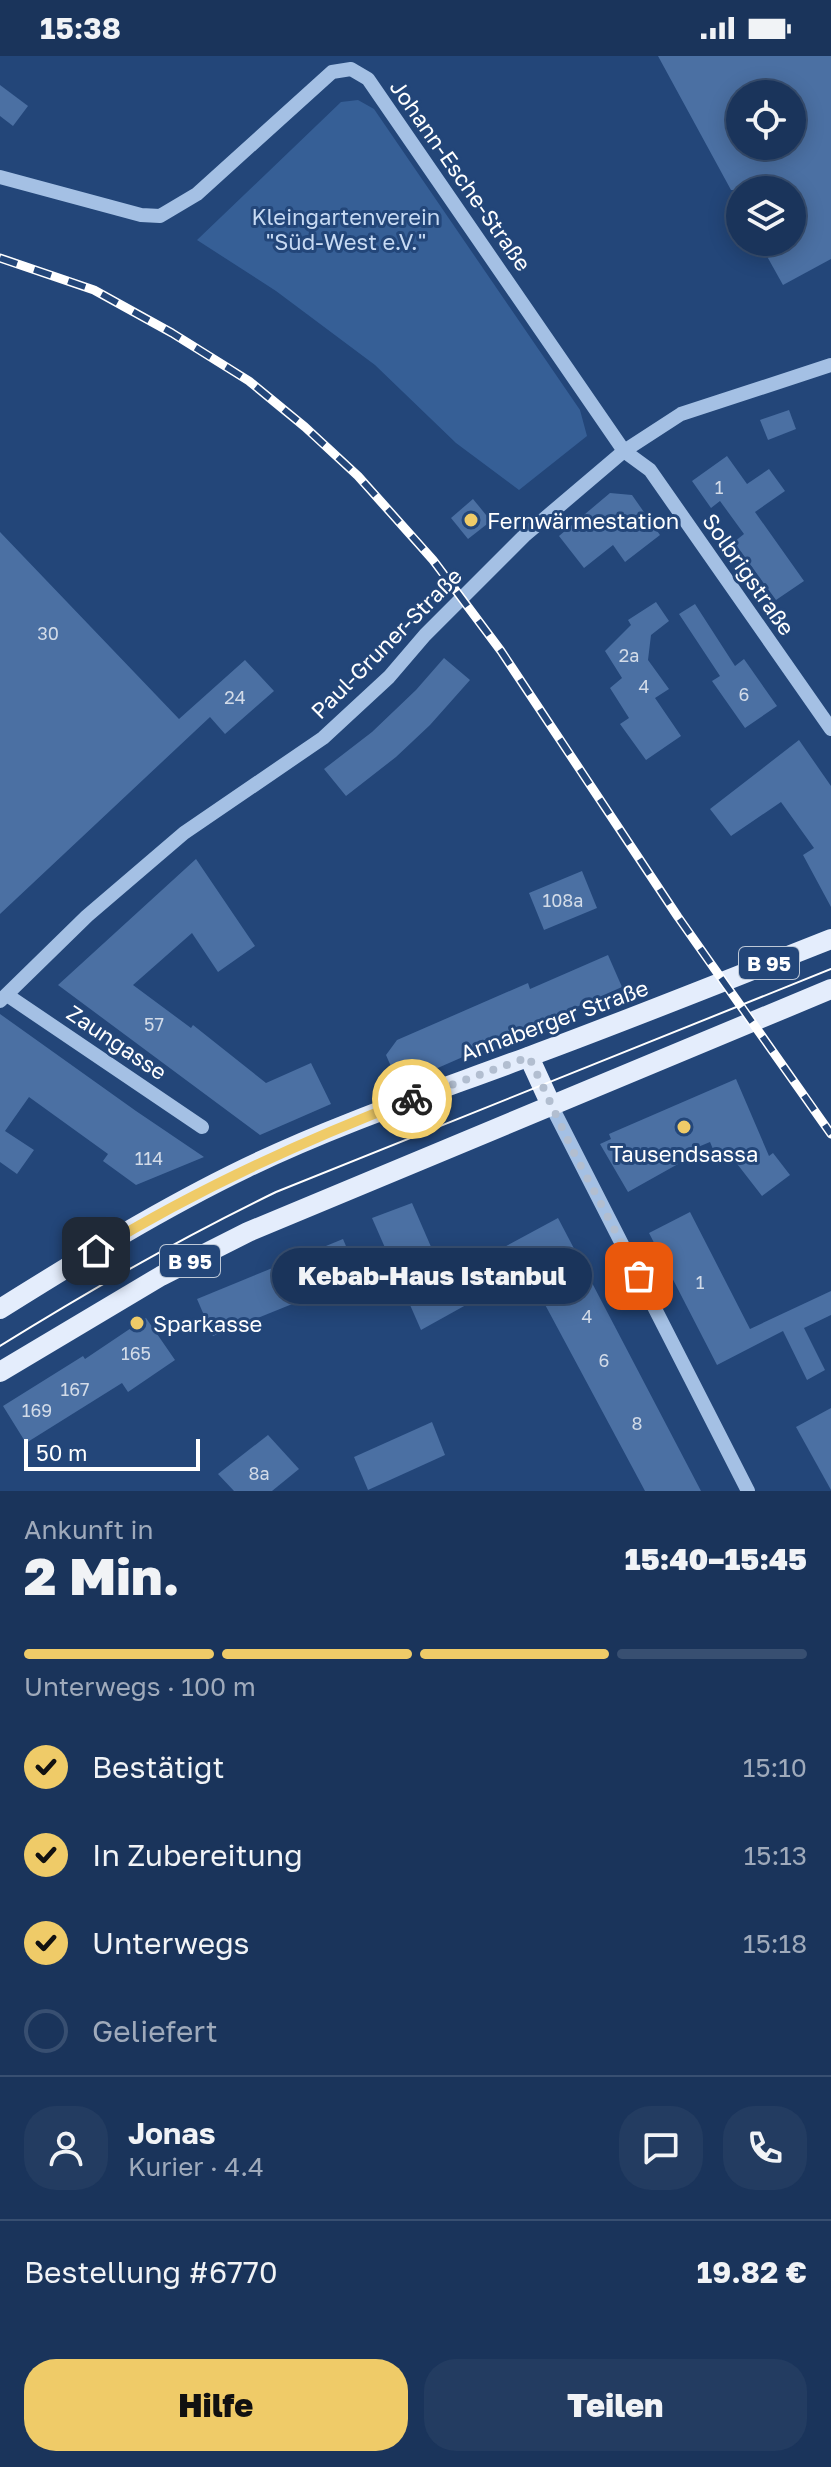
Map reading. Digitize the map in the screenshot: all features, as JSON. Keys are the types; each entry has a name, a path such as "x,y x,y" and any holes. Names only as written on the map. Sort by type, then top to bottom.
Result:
{"main road":[{"name":"Annaberger Straße","path":"0,1309 150,1218 248,1167 352,1122 529,1057 831,939"},
{"name":"B 95","path":"0,1372 161,1276 248,1232 831,989"},
{"path":"529,1057 551,1105"}],"street":[{"name":"Johann-Esche-Straße","path":"0,177 141,215 160,216 197,194 332,72 351,69 368,79 624,451"},
{"name":"Paul-Gruner-Straße","path":"3,998 87,916 184,833 323,738 389,677 425,635 524,536 624,451 681,414 831,365"},
{"name":"Solbrigstraße","path":"624,451 650,470 831,729"},
{"name":"Zaungasse","path":"3,998 202,1127"},
{"path":"551,1105 748,1491"}],"green space":[{"name":"Kleingartenverein \"Süd-West e.V.\"","path":"358,100 374,109 580,410 587,436 519,490 456,443 375,365 276,291 197,240 341,102"}],"building":[{"path":"658,56 831,56 831,259 783,285 767,256 806,256 806,176 726,176 726,181"},
{"path":"0,85 28,106 13,126 0,116"},
{"path":"789,410 796,429 768,440 760,420"},
{"path":"727,456 747,484 769,469 785,491 755,512 804,581 776,600 734,542 744,534 720,501 711,508 692,481"},
{"path":"610,493 632,495 660,535 625,562 613,545 584,568 559,536"},
{"name":"Fernwärmestation","path":"473,499 491,521 468,539 451,518"},
{"path":"0,532 179,719 245,660 274,691 225,734 210,717 0,914"},
{"path":"656,602 669,621 651,635 648,660 669,689 655,698 681,736 646,760 620,724 629,718 610,688 622,678 605,651 631,625 628,620"},
{"path":"695,604 735,666 744,659 777,706 745,728 712,681 720,676 679,614"},
{"path":"444,658 470,680 396,757 346,796 324,769 372,732"},
{"path":"799,740 831,786 831,907 803,855 814,848 781,802 731,836 710,809"},
{"path":"196,859 255,946 218,972 192,933 133,985 191,1028 193,1025 266,1083 311,1063 331,1104 260,1135 58,985"},
{"path":"582,871 597,908 544,930 529,893"},
{"path":"608,955 622,987 399,1085 386,1055 397,1040 528,983 530,989"},
{"path":"0,1014 204,1157 136,1185 103,1161 108,1154 29,1097 5,1131 34,1150 17,1174 0,1162"},
{"path":"736,1079 769,1156 773,1153 790,1175 762,1196 731,1156 718,1161 710,1142 674,1157 678,1164 628,1192 600,1144 611,1139 609,1134"},
{"path":"412,1203 445,1279 558,1218 701,1491 645,1491 527,1271 421,1330 372,1218"},
{"path":"690,1212 750,1329 831,1291 831,1315 804,1328 825,1370 807,1380 783,1331 717,1365 649,1233"},
{"path":"343,1239 359,1277 213,1336 197,1299"},
{"path":"146,1318 175,1360 128,1392 122,1383 26,1443 3,1406 83,1356 85,1359"},
{"path":"831,1408 831,1490 796,1427"},
{"path":"432,1422 445,1455 368,1490 354,1457"},
{"path":"268,1435 299,1469 272,1491 234,1491 218,1474"}],"tram line":[{"path":"0,1346 136,1265 276,1192 831,969"}],"railway":[{"path":"0,258 94,290 172,333 249,381 358,476 433,560 501,651 678,917 831,1134"}],"way so far":[{"path":"412,1099 529,1057 573,1151 639,1276"}],"place":[{"name":"Fernwärmestation","path":"471,520"},
{"name":"Tausendsassa","path":"684,1127"},
{"name":"Kebab-Haus Istanbul","path":"639,1276"},
{"name":"Sparkasse","path":"137,1323"}],"route":[{"path":"96,1251 150,1218 248,1167 412,1099"}]}
